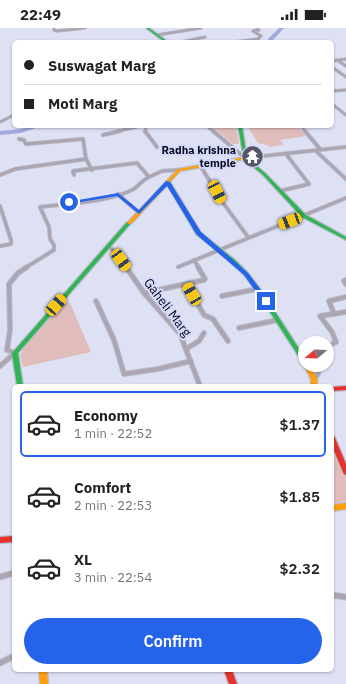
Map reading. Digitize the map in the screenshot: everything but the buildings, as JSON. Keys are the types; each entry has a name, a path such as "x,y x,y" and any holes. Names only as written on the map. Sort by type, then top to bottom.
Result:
{"street":[{"path":"54,28 54,30 57,31 85,28"},
{"path":"147,28 164,40"},
{"path":"157,35 190,28 201,28"},
{"path":"252,40 258,39 261,36 253,31 259,30 257,28"},
{"path":"191,40 205,37"},
{"path":"334,61 346,59"},
{"path":"337,60 346,66"},
{"path":"334,68 346,77"},
{"path":"334,73 339,72"},
{"path":"334,91 346,90"},
{"path":"334,106 346,115"},
{"path":"0,122 12,116"},
{"path":"103,135 133,128"},
{"path":"146,128 145,132 157,147"},
{"path":"210,128 264,174 304,216 346,239"},
{"path":"240,128 245,158"},
{"path":"303,128 320,149 316,151"},
{"path":"19,139 24,140 26,144 83,140 86,159 92,170"},
{"path":"15,353 6,350 10,330 9,284 18,273 54,250 54,245 50,239 49,227 40,207 131,191 141,180 162,171 171,169 179,170 200,164 346,147"},
{"path":"316,151 346,179"},
{"path":"280,191 309,184 308,180 286,154"},
{"path":"0,175 17,169 86,159"},
{"path":"74,176 73,171 92,170 137,163 149,177"},
{"path":"200,164 221,200 248,237"},
{"path":"0,366 15,353 108,246 179,170"},
{"path":"168,182 198,233 246,274 298,351"},
{"path":"118,194 139,213"},
{"path":"178,267 346,198"},
{"path":"0,206 1,215 11,240 10,244 0,246"},
{"name":"Gaheli Marg","path":"108,246 113,250 144,293 180,334 199,384"},
{"path":"144,293 200,282 205,278 194,260"},
{"path":"346,280 344,281 346,284"},
{"path":"187,285 204,315 213,319 228,341"},
{"path":"222,296 257,289"},
{"path":"334,314 329,301 346,297"},
{"path":"96,301 114,340 124,374 158,369 191,361"},
{"path":"334,336 320,316 346,312"},
{"path":"239,328 278,320"},
{"path":"186,349 199,341 204,333"},
{"path":"15,353 20,384"},
{"path":"310,372 314,379 314,384"},
{"path":"314,379 318,372"},
{"path":"334,389 346,388"},
{"path":"334,443 346,472"},
{"path":"334,508 346,506"},
{"path":"0,540 12,539"},
{"path":"0,577 12,574"},
{"path":"334,595 346,597"},
{"path":"0,663 12,657"},
{"path":"43,672 44,684"},
{"path":"229,672 232,684"}],"shaded area":[{"path":"213,128 236,128 239,144 233,144"},
{"path":"249,128 300,128 306,136 280,140 284,145 269,147 258,143"},
{"path":"62,302 70,303 91,352 23,367 20,356 24,347"},
{"path":"334,447 346,476 346,501 334,504"}],"waterway":[{"path":"270,40 282,28"},
{"path":"0,133 21,131 32,128"}],"traffic: fast":[{"path":"147,28 164,40"},
{"path":"240,128 245,158 264,174 304,216 346,239"},
{"path":"168,182 198,233 233,261 246,274 259,291 298,351"},
{"path":"20,384 15,353 129,223"}],"traffic: slow":[{"path":"129,223 179,170 245,158"},
{"path":"310,372 314,379 314,384"},
{"path":"334,508 346,506"},
{"path":"43,672 44,684"}],"traffic: jam":[{"path":"334,389 346,388"},
{"path":"334,443 346,472"},
{"path":"0,540 12,539"},
{"path":"229,672 233,684"}],"place":[{"name":"Radha krishna temple","path":"252,156"}],"route":[{"path":"69,202 118,194 139,213 168,182 198,233 207,242 233,261 246,274 266,301"}]}
